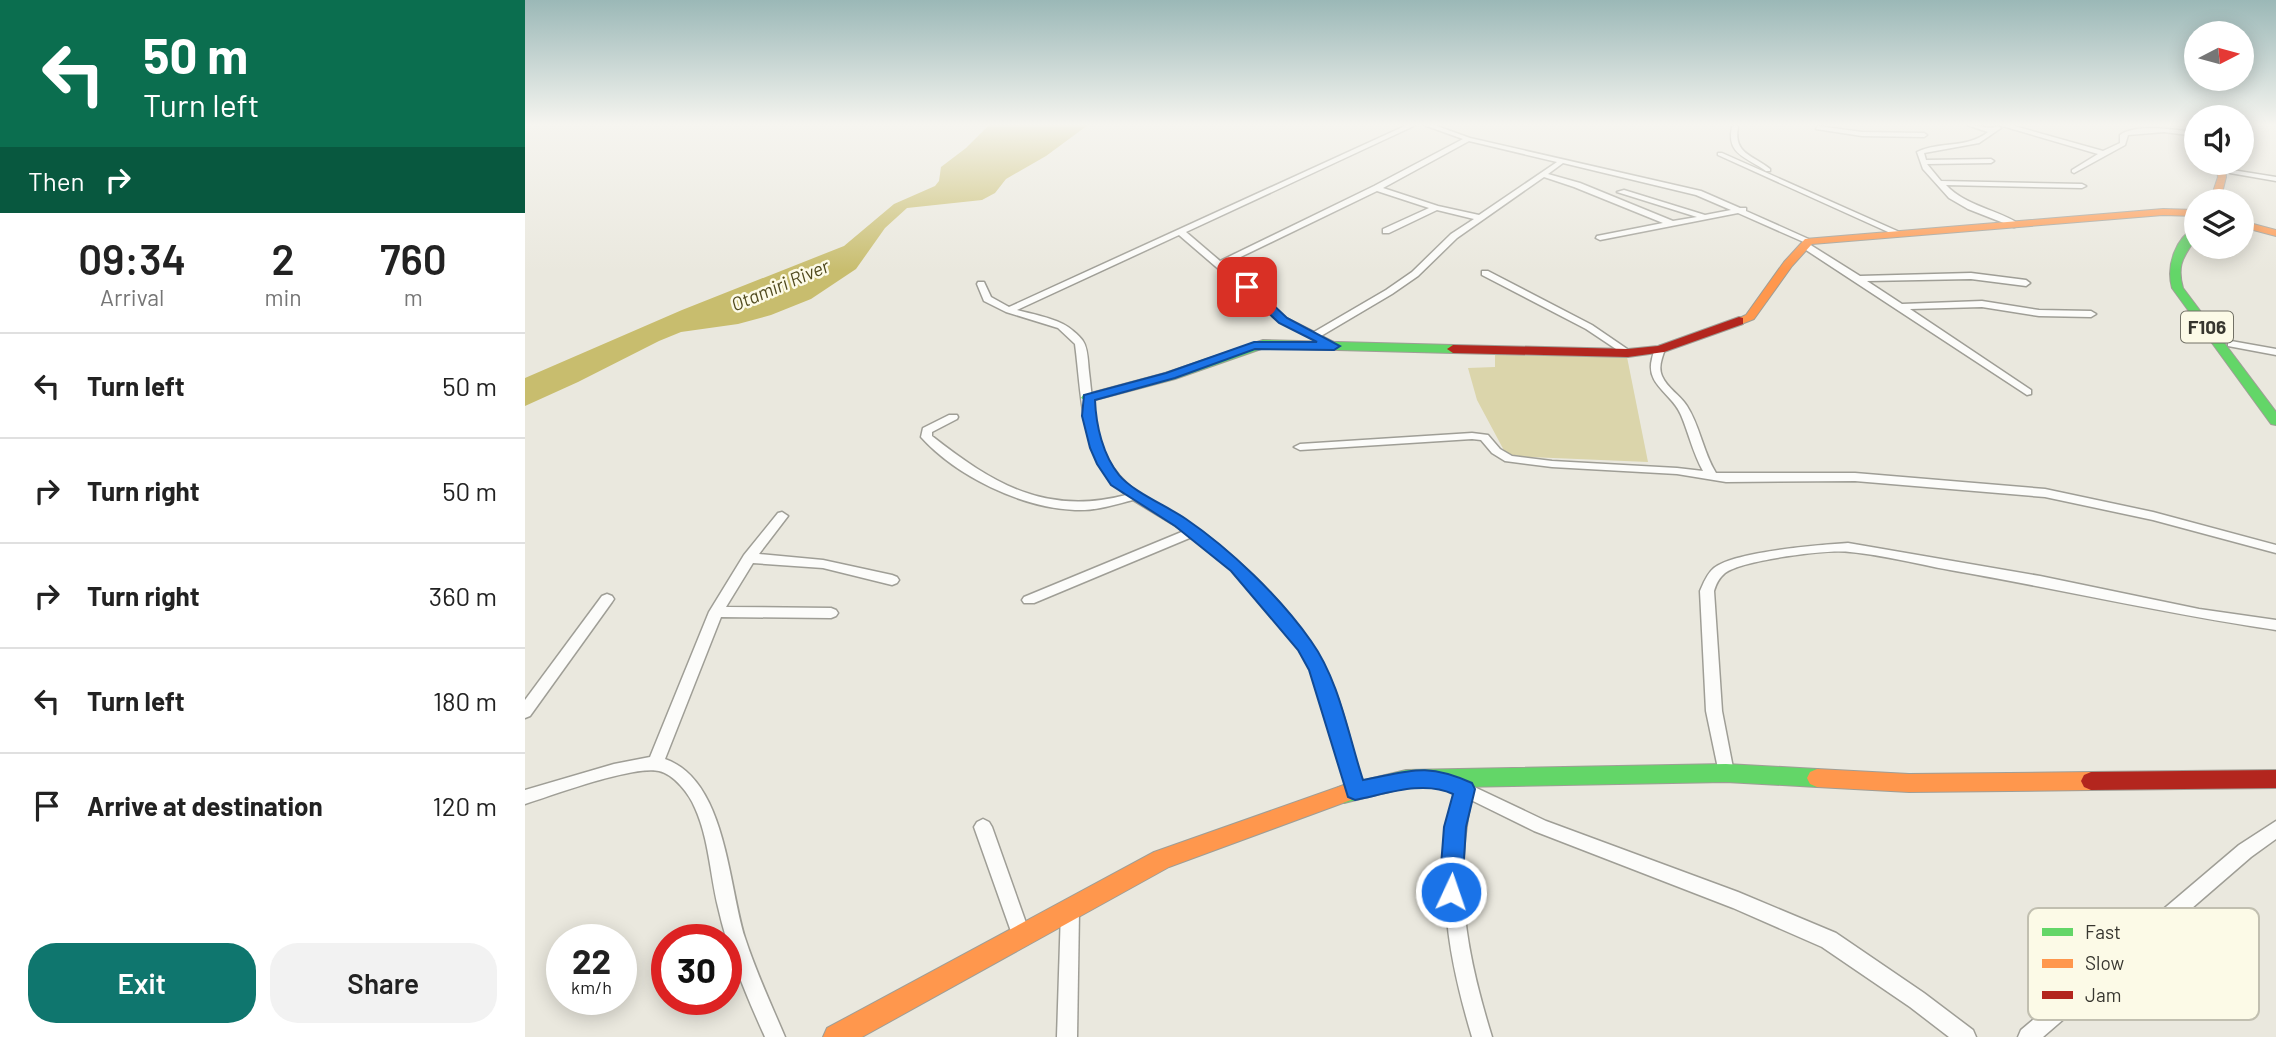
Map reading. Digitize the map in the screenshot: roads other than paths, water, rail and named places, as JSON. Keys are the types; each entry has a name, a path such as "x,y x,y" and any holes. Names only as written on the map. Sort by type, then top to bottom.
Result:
{"street":[{"path":"1009,310 1182,233 1307,173"},
{"path":"1220,264 1404,173"},
{"path":"1613,173 1688,190 1743,210 1808,244 2027,392"},
{"path":"1766,173 1900,234"},
{"path":"1930,173 1962,202 2017,225"},
{"path":"2255,173 2276,179"},
{"path":"1315,335 1415,274 1454,236 1545,175 1577,185 1672,224"},
{"path":"1939,183 2082,186"},
{"path":"1377,188 1436,208 1481,218"},
{"path":"1621,192 1706,217"},
{"path":"1386,231 1436,208"},
{"path":"1600,237 1743,210"},
{"path":"1089,398 1170,376 1254,345 1628,352 1660,349 1750,317 1788,264 1808,244 2163,212 2184,213"},
{"path":"2254,227 2276,233"},
{"path":"1182,233 1283,320 1334,346"},
{"name":"F106","path":"2184,246 2173,260 2171,272 2178,288 2276,421"},
{"name":"F106","path":"2185,259 2182,274 2189,289 2276,405"},
{"path":"1485,273 1589,327 1628,352"},
{"path":"1860,279 1971,276 2026,283"},
{"path":"981,284 987,299 1009,310 1061,326 1080,343 1089,398 1089,416 1104,464 1116,481 1193,532 1237,567 1304,645 1318,669 1355,790"},
{"path":"1900,307 1982,304 2039,313 2091,314"},
{"path":"2231,344 2276,352"},
{"path":"1660,349 1654,361 1657,375 1667,393 1684,410 1688,427 1711,475"},
{"path":"953,416 927,430 926,437 1002,490 1069,506 1112,504 1135,496"},
{"path":"1300,447 1472,436 1484,437 1496,451 1509,459 1726,478 1855,477 2045,493 2153,516 2275,552"},
{"path":"656,763 716,612 749,558 782,516"},
{"path":"1029,600 1193,532"},
{"path":"1726,773 1714,711 1707,591 1712,579 1721,569 1744,561 1796,551 1848,547 2039,581 2199,614 2276,625"},
{"path":"749,558 823,564 892,580"},
{"path":"525,712 607,599"},
{"path":"716,612 831,613"},
{"path":"525,797 633,766 656,763 670,767 682,777 700,800 715,848 727,908 745,970 775,1037"},
{"path":"836,1037 1162,859 1355,790 1406,779 1726,773 1909,783 2276,779"},
{"path":"1443,779 1540,826 1738,901 1829,940 1917,1000 1965,1037"},
{"path":"1465,789 1455,827 1451,892 1465,985 1482,1037"},
{"path":"983,828 1022,937"},
{"path":"2178,908 2245,851 2276,829"},
{"path":"1067,1037 1070,911"},
{"path":"2028,1037 2048,1020"}],"water":[{"name":"Otamiri River","path":"940,173 1016,173 1006,179 995,193 982,200 907,208 885,228 856,269 811,299 771,315 738,324 681,332 525,406 525,378 682,310 844,246 894,204 935,186"}]}
